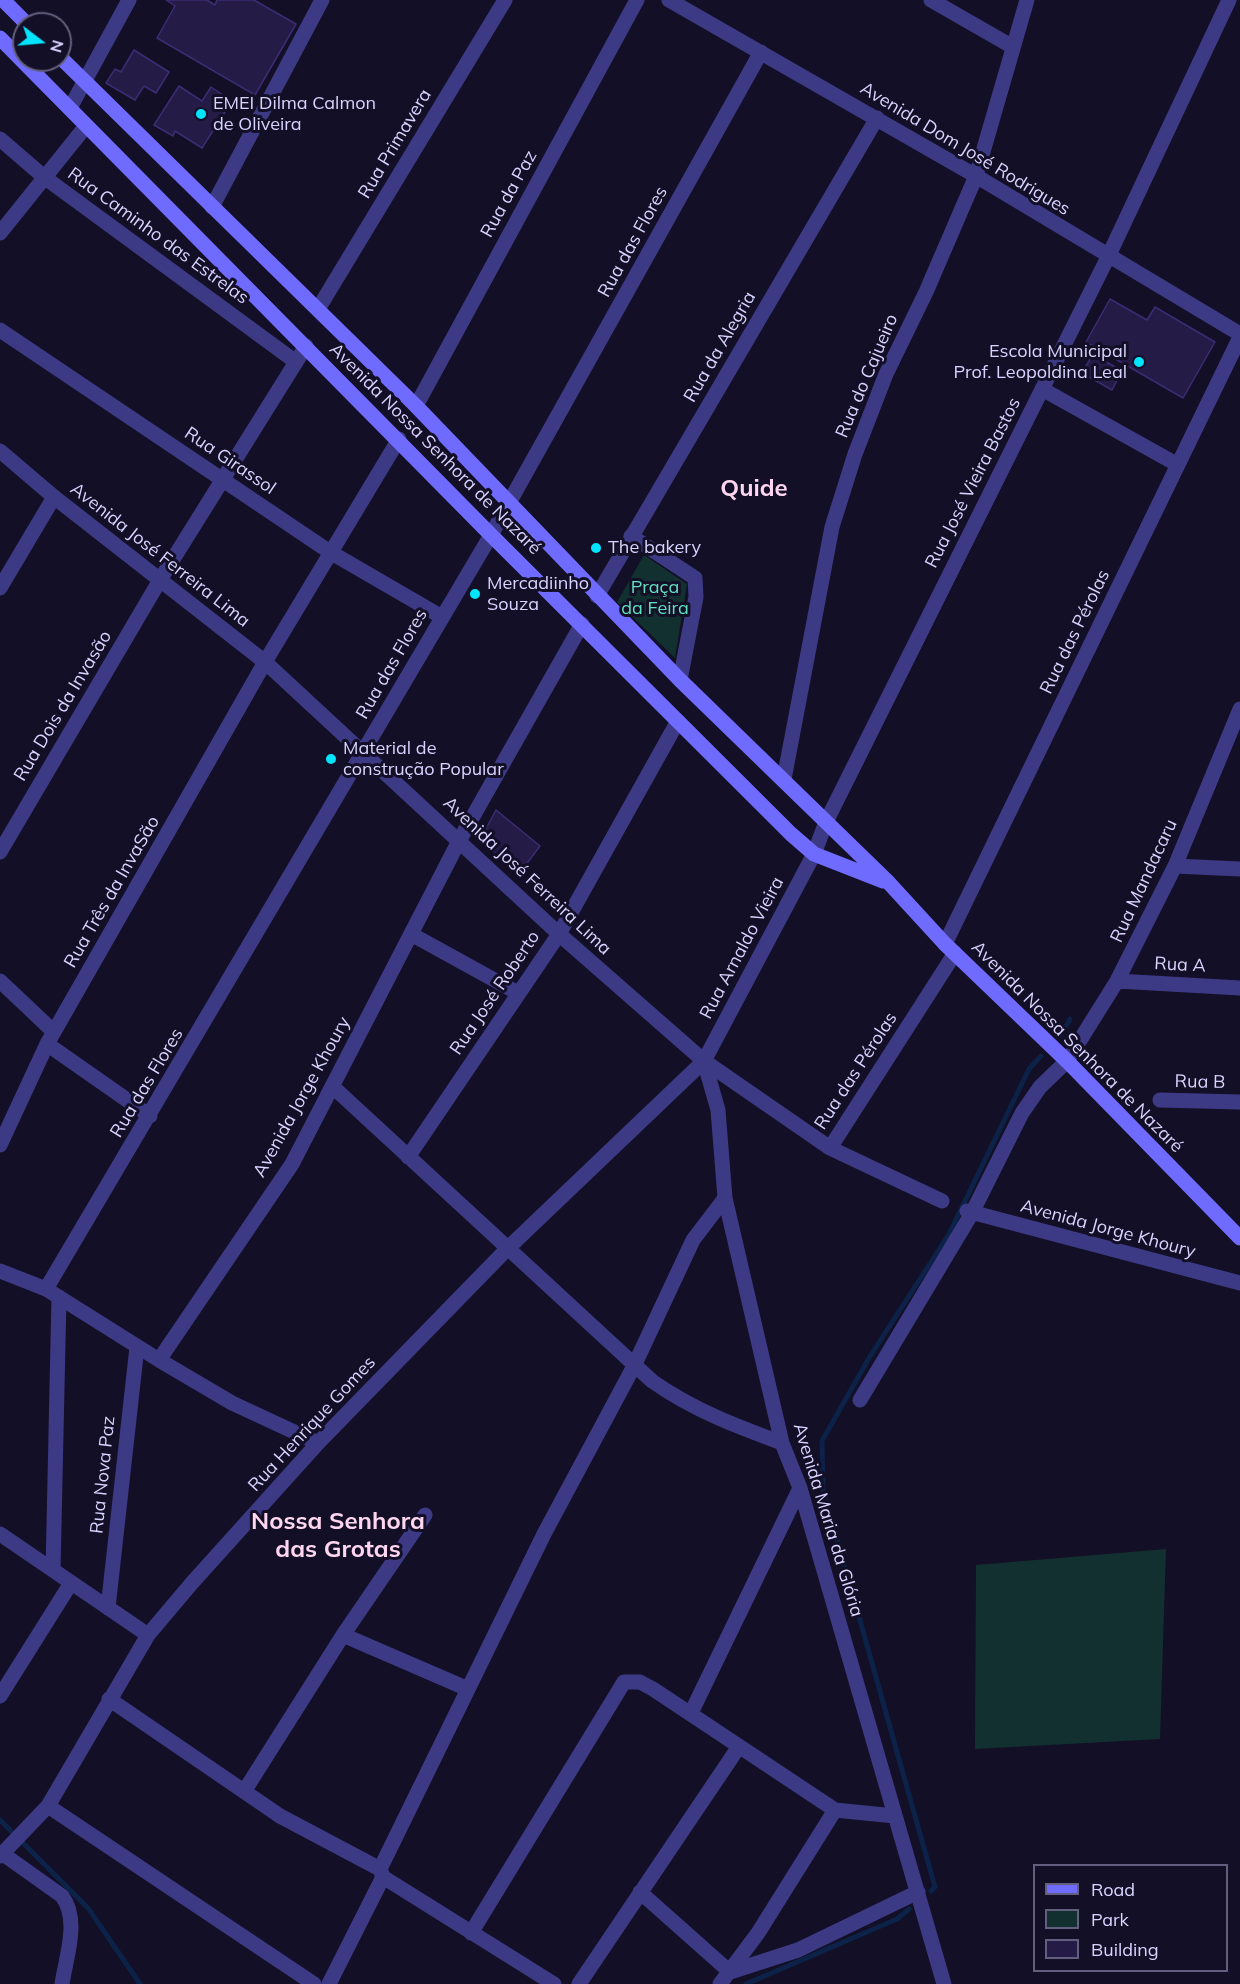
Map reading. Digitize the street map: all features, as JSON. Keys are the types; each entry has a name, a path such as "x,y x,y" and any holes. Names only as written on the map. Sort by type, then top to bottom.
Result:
{"street":[{"path":"3,0 15,12"},
{"path":"70,108 129,0"},
{"path":"212,207 322,0"},
{"name":"Rua Primavera","path":"318,309 505,0"},
{"name":"Rua da Paz","path":"416,406 637,0"},
{"name":"Avenida Dom José Rodrigues","path":"669,0 976,176 1240,335"},
{"path":"931,0 1013,47"},
{"name":"Rua do Cajueiro","path":"784,779 832,527 848,475 886,374 926,292 976,176 1027,0"},
{"name":"Rua José Vieira Bastos","path":"814,854 826,822 1108,257 1229,0"},
{"name":"Avenida Nossa Senhora de Nazaré","path":"0,38 491,535 791,834 814,854 889,883"},
{"name":"Rua das Flores","path":"53,1570 53,1293 150,1116 491,535 762,52"},
{"name":"Avenida Nossa Senhora de Nazaré","path":"72,69 416,406 680,680 889,883 950,949 1067,1061 1240,1238"},
{"name":"Rua da Alegria","path":"597,596 877,118"},
{"path":"0,233 87,126"},
{"name":"Rua Caminho das Estrelas","path":"0,139 44,177 296,362"},
{"name":"Rua Girassol","path":"0,330 330,552 442,617"},
{"name":"Rua das Pérolas","path":"830,1148 950,949 1240,335"},
{"path":"160,580 306,346"},
{"path":"1042,389 1178,465"},
{"path":"265,662 399,440"},
{"name":"Avenida José Ferreira Lima","path":"0,451 54,497 265,662 559,934 704,1061 830,1148 942,1201"},
{"path":"0,588 54,497"},
{"path":"631,536 695,578 696,597 680,680"},
{"name":"Rua Dois da Invasão","path":"0,852 160,580"},
{"path":"459,840 582,624"},
{"name":"Rua Três da InvaSão","path":"0,1145 51,1038 265,662"},
{"name":"Rua Mandacaru","path":"860,1400 970,1212 1022,1113 1040,1087 1067,1061 1117,981 1175,866 1240,709"},
{"name":"Rua José Roberto","path":"408,1158 559,934 678,721"},
{"name":"Avenida Jorge Khoury","path":"159,1360 292,1164 459,840"},
{"name":"Rua Arnaldo Vieira","path":"704,1061 814,854"},
{"path":"1175,866 1240,869"},
{"path":"411,934 518,993"},
{"path":"0,981 51,1038 150,1116"},
{"name":"Rua A","path":"1117,981 1240,988"},
{"name":"Avenida Maria da Glória","path":"704,1061 718,1110 725,1198 782,1443 800,1488 944,1984"},
{"name":"Rua Henrique Gomes","path":"5,1852 44,1811 148,1635 318,1443 507,1249 704,1061"},
{"path":"332,1086 634,1366 678,1399 697,1409 717,1419 782,1443"},
{"name":"Rua B","path":"1160,1100 1240,1102"},
{"path":"328,1984 544,1534 634,1366 693,1240 725,1198"},
{"name":"Avenida Jorge Khoury","path":"970,1212 1240,1283"},
{"path":"0,1271 53,1293 137,1347 232,1403 318,1443"},
{"name":"Rua Nova Paz","path":"108,1608 137,1347"},
{"path":"691,1713 800,1488"},
{"path":"245,1790 343,1635 425,1515"},
{"path":"0,1534 148,1635"},
{"path":"0,1696 71,1583"},
{"path":"343,1635 468,1689"},
{"path":"471,1933 624,1682 640,1682 691,1713 738,1748 836,1810 895,1816"},
{"path":"109,1699 298,1827 381,1873 471,1933 554,1984"},
{"path":"579,1984 738,1748"},
{"path":"725,1978 836,1810"},
{"path":"44,1811 314,1984"},
{"path":"5,1852 62,1896 68,1905 71,1927 62,1984"},
{"path":"725,1978 798,1950 918,1892"},
{"path":"640,1893 725,1978"}],"green space":[{"name":"Praça da Feira","path":"644,555 687,584 675,658 617,602"},
{"path":"1166,1549 1160,1739 975,1749 976,1565"}],"building":[{"path":"166,0 207,0 215,5 217,0 254,0 296,24 255,95 157,38 175,6"},
{"path":"134,50 169,72 156,93 144,86 135,100 106,83 115,69 121,72"},
{"path":"179,86 202,101 211,87 232,101 202,148 175,131 173,136 154,125"},
{"path":"1110,299 1147,320 1155,307 1215,342 1183,398 1086,342"},
{"path":"1093,354 1122,371 1112,390 1082,373"},
{"path":"496,810 540,846 519,874 480,840"}],"waterway":[{"path":"1061,1035 1070,1019"},
{"path":"931,1891 935,1887 823,1489 822,1441 869,1358 949,1234 1029,1069 1041,1056"},
{"path":"0,1820 88,1908 140,1984"},
{"path":"746,1984 897,1919 909,1909"}],"place":[{"name":"EMEI Dilma Calmon de Oliveira","path":"201,114"},
{"name":"Escola Municipal Prof. Leopoldina Leal","path":"1139,362"},
{"name":"The bakery","path":"596,548"},
{"name":"Mercadiinho Souza","path":"475,594"},
{"name":"Material de construção Popular","path":"331,759"}],"district":[{"name":"Quide","path":"754,489"},
{"name":"Nossa Senhora das Grotas","path":"338,1536"}]}
